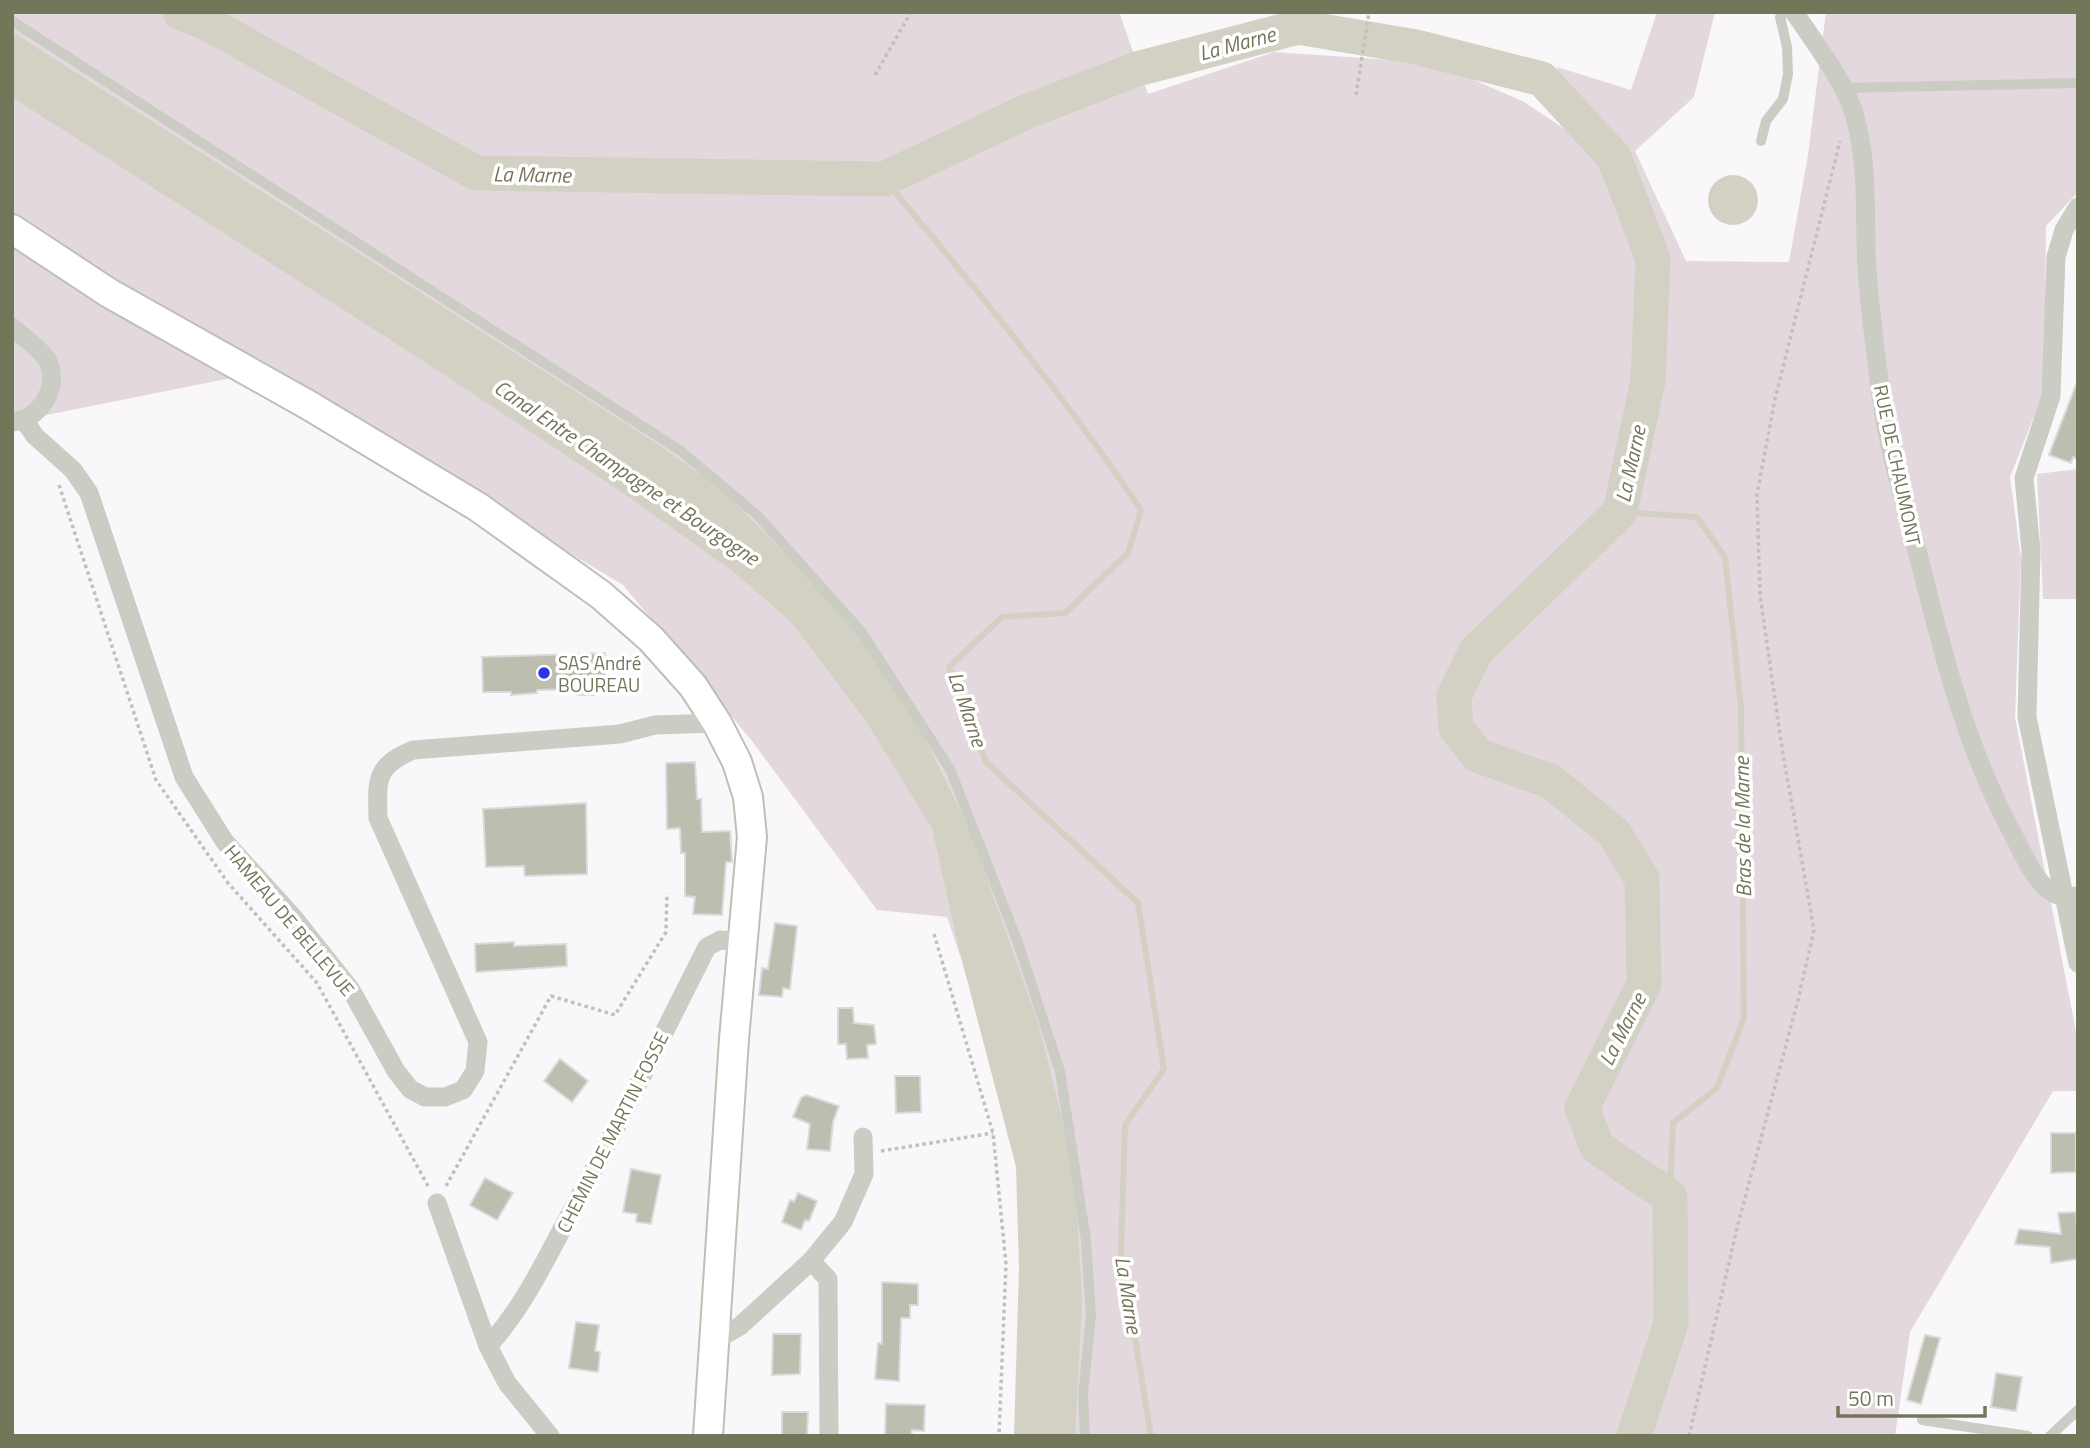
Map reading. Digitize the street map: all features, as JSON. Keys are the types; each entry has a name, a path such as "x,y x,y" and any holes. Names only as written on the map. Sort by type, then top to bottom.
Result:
{"street":[{"name":"RUE DE CHAUMONT","path":"1794,12 1852,106 1860,139 1866,190 1867,271 1882,399 1892,454 1946,666 1974,754 2025,857 2043,885 2056,895 2071,897"},
{"path":"2078,206 2064,230 2056,257 2051,396 2024,478 2031,550 2027,717 2071,897 2078,962"},
{"path":"12,229 109,293 310,406 478,507 601,595 651,639 693,686 717,723 737,762 748,797 752,837 734,1039 708,1436"},
{"path":"12,327 48,360 51,381 47,398 38,411 18,421"},
{"name":"HAMEAU DE BELLEVUE","path":"18,421 73,470 89,493 184,777 225,842 293,917 351,990 396,1071 410,1089 425,1097 444,1097 463,1090 475,1071 478,1042 378,818 380,774 393,758 413,750 620,734 655,724 717,723"},
{"name":"CHEMIN DE MARTIN FOSSE","path":"488,1346 505,1327 548,1256 706,947 720,940 744,942"},
{"path":"715,1334 726,1334 740,1326 811,1261 844,1222 864,1174 863,1145"},
{"path":"437,1203 488,1346 508,1383 550,1436"},
{"path":"811,1261 828,1279 829,1436"}],"lane":[{"path":"1761,141 1766,121 1783,99 1788,74 1787,47 1780,17 1786,12"},
{"path":"12,21 681,452 757,515 861,631 950,769 1017,940 1060,1070 1086,1240 1091,1316 1083,1394 1084,1436"},
{"path":"1842,88 2078,83"},
{"path":"2050,1436 2078,1410"},
{"path":"1922,1420 2028,1436"}],"path":[{"path":"876,75 911,12"},
{"path":"1356,95 1369,12"},
{"path":"1689,1436 1737,1228 1814,930 1782,748 1760,595 1757,494 1778,385 1814,239 1852,106"},
{"path":"437,1203 551,996 615,1015 666,932 667,893"},
{"path":"934,934 993,1133 1006,1264 999,1436"},
{"path":"863,1145 993,1133"}],"shaded area":[{"path":"12,12 1119,12 1148,94 1274,52 1436,63 1524,102 1572,134 1557,67 1631,90 1657,12 1715,12 1694,97 1635,151 1686,261 1789,262 1808,155 1826,12 2078,12 2078,192 2046,226 2044,391 2010,477 2021,558 2015,717 2078,1042 2078,1091 2053,1091 1910,1332 1895,1436 1035,1436 1033,1261 999,1071 947,917 877,910 752,741 623,585 266,371 12,422"},
{"path":"2078,469 2078,599 2043,599 2037,474"}],"water":[{"name":"Canal Entre Champagne et Bourgogne","path":"12,32 653,441 721,489 811,580 865,642 892,680 929,747 970,831 1038,1023 1063,1123 1077,1215 1082,1301 1075,1436 1014,1436 1019,1268 1016,1167 958,945 932,828 866,721 791,622 734,572 620,491 434,368 12,97"},
{"path":"1733,175 1751,182 1758,200 1751,218 1733,225 1715,218 1708,200 1715,182"}],"building":[{"path":"2077,382 2078,459 2073,457 2071,463 2049,455"},
{"name":"SAS André BOUREAU","path":"605,653 606,688 594,688 594,695 576,695 576,689 537,690 537,693 511,695 511,692 483,692 482,657"},
{"path":"695,762 697,799 701,799 702,832 730,831 732,862 726,862 722,915 693,914 695,897 685,896 685,853 681,853 680,828 667,829 666,763"},
{"path":"586,803 587,874 525,876 524,866 486,867 483,809"},
{"path":"775,923 797,926 790,989 783,988 782,997 759,995 762,968 768,969"},
{"path":"514,942 514,946 566,944 567,966 476,972 475,944"},
{"path":"838,1008 853,1008 854,1023 874,1025 876,1044 867,1045 868,1058 847,1059 846,1044 838,1044"},
{"path":"560,1059 588,1081 572,1102 544,1081"},
{"path":"895,1076 920,1076 921,1112 896,1113"},
{"path":"806,1095 839,1106 833,1122 830,1151 807,1149 810,1124 793,1117 801,1098"},
{"path":"2051,1133 2076,1133 2076,1172 2051,1173"},
{"path":"631,1169 661,1175 651,1224 636,1222 637,1214 623,1212"},
{"path":"485,1178 513,1193 497,1220 470,1205"},
{"path":"798,1193 817,1201 809,1221 805,1220 801,1230 782,1222 790,1200 794,1202"},
{"path":"2076,1212 2078,1259 2051,1263 2050,1247 2015,1244 2019,1229 2061,1234 2058,1213"},
{"path":"882,1282 918,1284 918,1305 910,1305 910,1318 901,1318 899,1381 875,1379 878,1343 882,1344"},
{"path":"576,1322 599,1325 595,1351 600,1352 598,1372 569,1368"},
{"path":"773,1334 801,1334 800,1374 772,1375"},
{"path":"1925,1335 1940,1338 1921,1404 1907,1400"},
{"path":"1996,1373 2022,1377 2016,1411 1991,1407"},
{"path":"886,1404 925,1405 924,1431 912,1430 911,1436 885,1436"},
{"path":"782,1412 808,1412 807,1436 782,1436"}],"waterway":[{"name":"La Marne","path":"180,12 207,23 476,173 884,179 1028,111 1137,69 1298,27 1416,47 1542,79 1614,157 1653,259 1648,381 1620,512 1476,651 1454,696 1456,728 1477,755 1550,781 1614,833 1642,879 1644,984 1582,1108 1597,1147 1670,1197 1671,1323 1634,1436"},
{"name":"La Marne","path":"884,179 1049,383 1141,510 1128,553 1065,613 1002,617 949,667 986,762 1138,903 1164,1069 1125,1125 1121,1252 1151,1436"},
{"name":"Bras de la Marne","path":"1620,512 1697,517 1725,557 1741,707 1744,1018 1717,1088 1673,1123 1670,1197"}],"place":[{"name":"SAS André BOUREAU","path":"544,673"}]}
